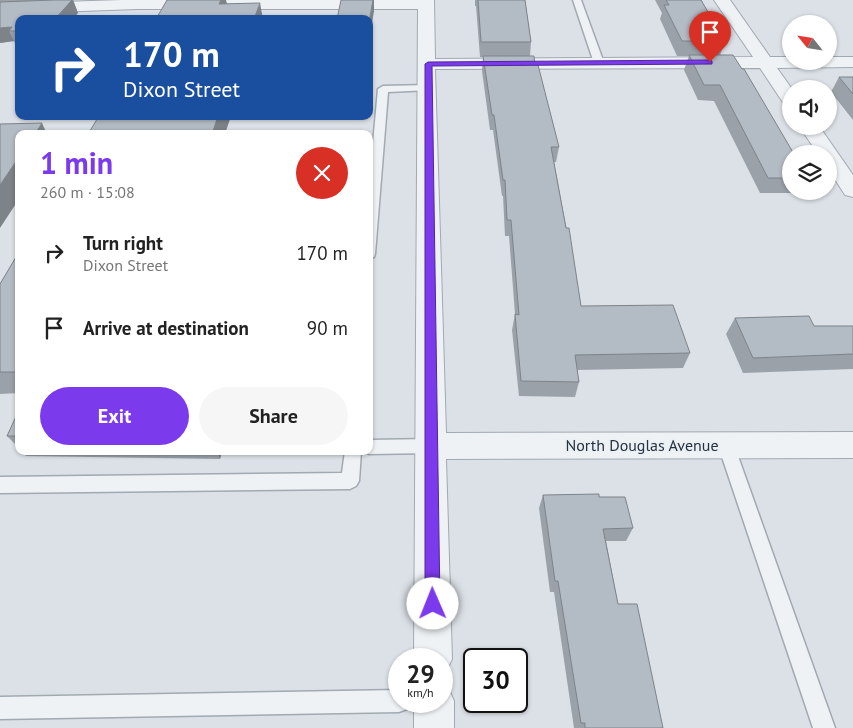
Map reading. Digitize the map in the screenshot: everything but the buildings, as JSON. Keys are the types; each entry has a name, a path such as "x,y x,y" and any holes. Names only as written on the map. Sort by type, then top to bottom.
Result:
{"street":[{"path":"722,0 782,87"},
{"path":"0,9 138,2 426,2 434,648"},
{"path":"428,76 599,63 853,62"},
{"path":"837,167 853,190"},
{"name":"North Douglas Avenue","path":"432,446 853,445"},
{"path":"434,713 434,728"}],"lane":[{"path":"577,0 599,63"},
{"path":"373,203 382,89 428,76"},
{"path":"726,445 824,728"},
{"path":"373,447 432,446"},
{"path":"0,485 350,482 352,455"},
{"path":"0,708 388,701"}],"route":[{"path":"433,604 428,64 710,62"}]}
